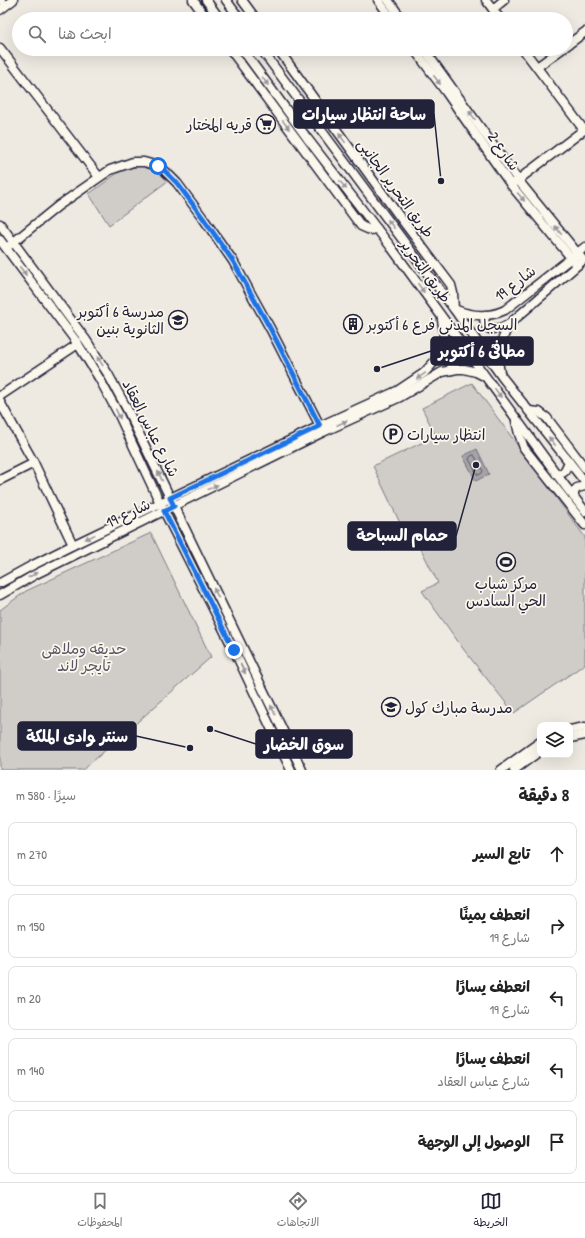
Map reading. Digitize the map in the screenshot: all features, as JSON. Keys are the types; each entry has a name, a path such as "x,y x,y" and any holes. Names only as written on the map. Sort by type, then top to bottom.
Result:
{"street":[{"path":"0,10 13,0"},
{"path":"193,0 202,12"},
{"path":"206,0 215,12"},
{"path":"226,0 235,12"},
{"path":"242,0 251,12"},
{"path":"378,0 387,12"},
{"path":"388,0 397,12"},
{"path":"486,0 496,12"},
{"path":"493,8 504,0"},
{"path":"573,41 585,32"},
{"path":"0,48 99,177"},
{"path":"235,56 361,226 370,230 378,229"},
{"name":"طريق التحرير","path":"247,56 307,138 378,229 585,511"},
{"name":"طريق التحرير","path":"266,56 454,309 501,376 585,482"},
{"name":"طريق التحرير الجانبى","path":"283,56 451,285 454,309"},
{"name":"شارع 2","path":"419,56 511,185 581,261"},
{"name":"شارع 2","path":"429,56 574,255"},
{"path":"511,185 584,130 528,56"},
{"path":"537,67 552,56"},
{"path":"289,113 298,113 303,106"},
{"path":"307,138 311,129 319,129"},
{"path":"6,248 58,206 99,177 120,165 136,161 158,166 173,178 233,261 271,330 320,426"},
{"name":"شارع عباس العقاد","path":"0,224 86,340 108,374 127,409 302,770"},
{"name":"شارع عباس العقاد","path":"0,240 78,344 99,378 118,413 160,503 234,650 291,770"},
{"name":"شارع 19","path":"454,309 469,314 486,315 505,310 585,246"},
{"name":"شارع 19","path":"501,376 499,368 499,353 502,338 508,324 581,261"},
{"path":"486,315 484,322 486,326 490,328 501,328 508,324"},
{"name":"شارع 19","path":"0,583 73,545 320,426 398,394 432,366 438,356 443,342 444,333 442,317"},
{"path":"0,396 78,344"},
{"path":"438,356 444,356 449,359 451,370"},
{"name":"شارع 19","path":"0,595 36,574 442,372 457,369 470,370 487,378"},
{"path":"0,402 34,463 73,545"},
{"path":"529,411 539,412 547,418 585,468"},
{"path":"516,418 519,434 524,448 585,525"},
{"path":"557,474 564,472 569,462"},
{"path":"0,480 34,463"},
{"path":"574,497 574,492 577,488 585,486"},
{"path":"573,729 585,727"},
{"path":"573,737 585,735"},
{"path":"501,770 537,744"},
{"path":"514,770 537,753"}],"green space":[{"path":"142,166 159,170 169,180 109,225 89,194 123,169"},
{"name":"مركز شباب الحي السادس","path":"472,383 585,537 585,664 514,713 464,650 422,591 438,583 415,537 408,540 373,466 436,436 422,408"},
{"name":"حديقه وملاهى تايجر لاند","path":"151,533 211,657 83,770 0,770 0,610 26,591"}],"water":[{"path":"477,449 489,474 476,481 463,456"}],"place":[{"name":"قريه المختار","path":"266,124"},
{"name":"ساحة انتظار سيارات","path":"441,181"},
{"name":"مدرسة 6 أكتوبر الثانوية بنين","path":"178,320"},
{"name":"السجل المدنى فرع 6 أكتوبر","path":"353,324"},
{"name":"مطافئ 6 أكتوبر","path":"377,369"},
{"name":"انتظار سيارات","path":"393,434"},
{"name":"حمام السباحة","path":"476,465"},
{"name":"مركز شباب الحي السادس","path":"506,562"},
{"name":"مدرسة مبارك كول","path":"391,707"},
{"name":"سوق الخضار","path":"210,729"},
{"name":"سنتر وادى الملكة","path":"190,748"}],"route":[{"path":"158,166 169,174 177,183 228,252 271,330 320,426 170,498 174,506 164,511 234,650"}]}
